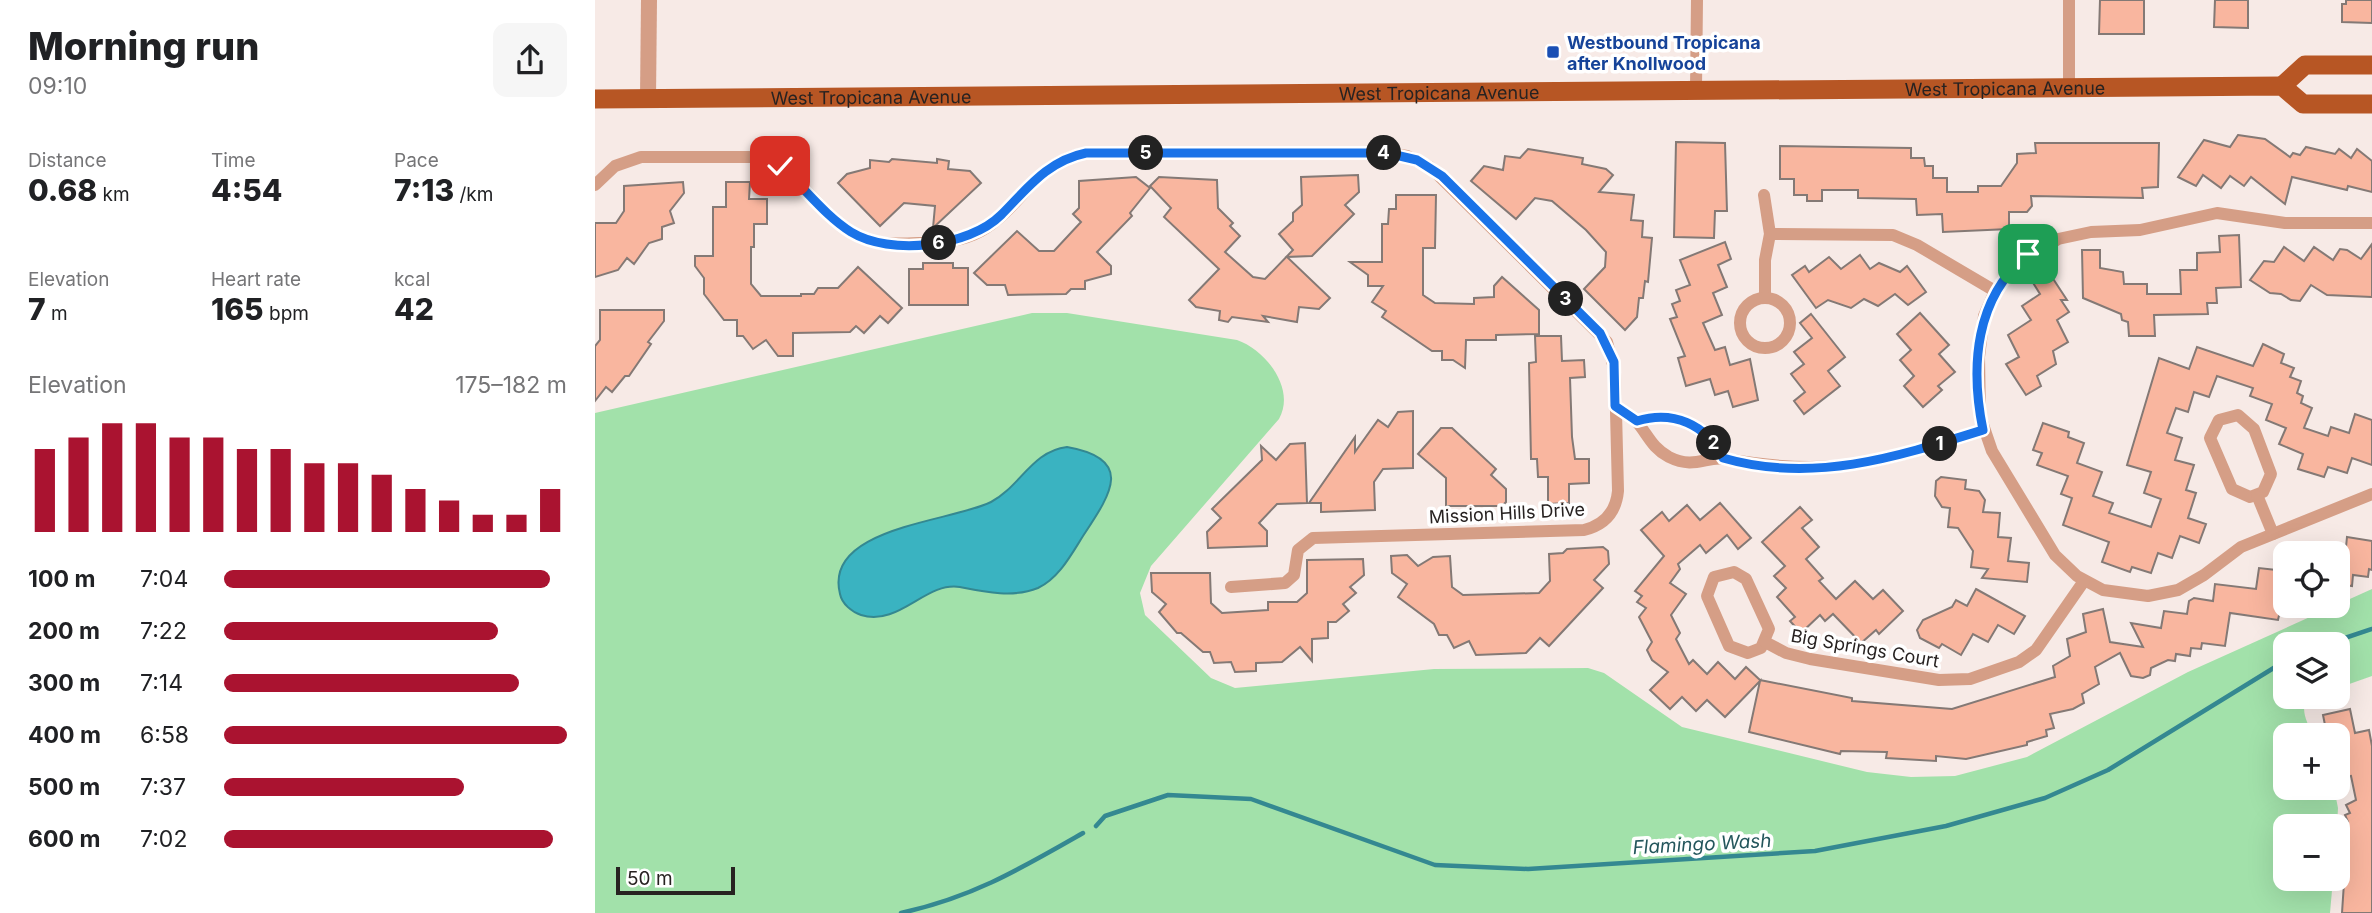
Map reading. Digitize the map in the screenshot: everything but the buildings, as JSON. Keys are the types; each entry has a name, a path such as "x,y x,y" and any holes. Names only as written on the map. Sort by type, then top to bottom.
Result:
{"main road":[{"path":"2372,65 2305,65 2282,86 2303,104 2372,104"},
{"name":"West Tropicana Avenue","path":"595,99 2282,86"}],"street":[{"path":"648,98 649,0"},
{"path":"1696,89 1697,0"},
{"path":"2069,0 2069,87"},
{"name":"Mission Hills Drive","path":"595,185 615,166 641,157 753,155 780,166 844,227 862,238 884,243 947,243 969,237 987,227 1045,170 1066,158 1086,153 1387,153 1407,156 1442,176 1600,333 1614,362 1618,499 1610,515 1598,525 1584,530 1319,537 1302,545 1296,556 1294,575 1285,583 1231,587"},
{"path":"1764,195 1770,234 1765,260 1765,298"},
{"path":"2372,223 2285,223 2217,213 2140,230 2074,234 2028,254 1995,291 1984,316 1979,343 1983,430 2046,543 2065,567 2084,581 2118,594 2163,594 2192,583 2232,552 2372,494"},
{"path":"1770,234 1893,235 1917,245 1995,291"},
{"path":"1765,298 1784,306 1790,319 1784,339 1766,347 1752,344 1741,326 1746,307 1765,298"},
{"path":"1615,406 1637,421 1649,442 1669,457 1690,463 1723,458 1785,468 1837,468 1888,460 1983,430"},
{"path":"2238,415 2250,423 2270,467 2267,487 2257,495 2243,496 2232,489 2212,445 2214,425 2225,416 2238,415"},
{"path":"1637,421 1670,417 1692,424 1710,438 1723,458"},
{"path":"2257,495 2273,534"},
{"name":"Big Springs Court","path":"1727,572 1746,579 1767,622 1765,642 1748,653 1729,646 1707,596 1714,577 1727,572"},
{"name":"Big Springs Court","path":"1765,642 1786,653 1811,659 1939,680 1970,679 2019,662 2036,650 2084,581"}],"green space":[{"path":"1032,313 1067,313 1237,340 1268,361 1281,383 1284,395 1279,419 1151,566 1140,593 1145,615 1211,678 1235,688 1434,669 1588,668 1604,673 1682,727 1867,772 1911,777 1955,776 2027,757 2188,672 2273,634 2273,709 2304,709 2308,723 2273,723 2273,800 2336,800 2338,808 2338,814 2273,814 2273,891 2332,891 2330,913 595,913 595,413"},
{"path":"2372,589 2372,676 2350,684 2350,632 2277,632 2308,618 2350,618 2350,599"}],"water":[{"path":"1067,447 1102,460 1110,470 1111,481 1108,493 1093,521 1064,565 1045,584 1019,593 948,587 888,615 875,617 858,614 843,601 840,594 840,572 851,554 894,530 991,502 1010,488 1044,455"}],"waterway":[{"name":"Flamingo Wash","path":"2350,636 2372,629"},
{"name":"Flamingo Wash","path":"1096,826 1105,816 1168,795 1251,799 1435,865 1528,869 1815,851 1946,826 2045,798 2108,770 2273,668"},
{"name":"Flamingo Wash","path":"901,913 974,890 1017,870 1083,833"}],"place":[{"name":"Westbound Tropicana after Knollwood","path":"1553,52"}],"route":[{"path":"780,166 844,227 862,238 895,244 947,243 969,237 995,221 1045,170 1066,158 1086,153 1387,153 1407,156 1442,176 1600,333 1607,342 1614,362 1615,406 1637,421 1659,416 1681,419 1692,424 1710,438 1723,458 1785,468 1862,465 1888,460 1983,430 1980,416 1980,330 1995,291 2004,277 2028,254"}]}
